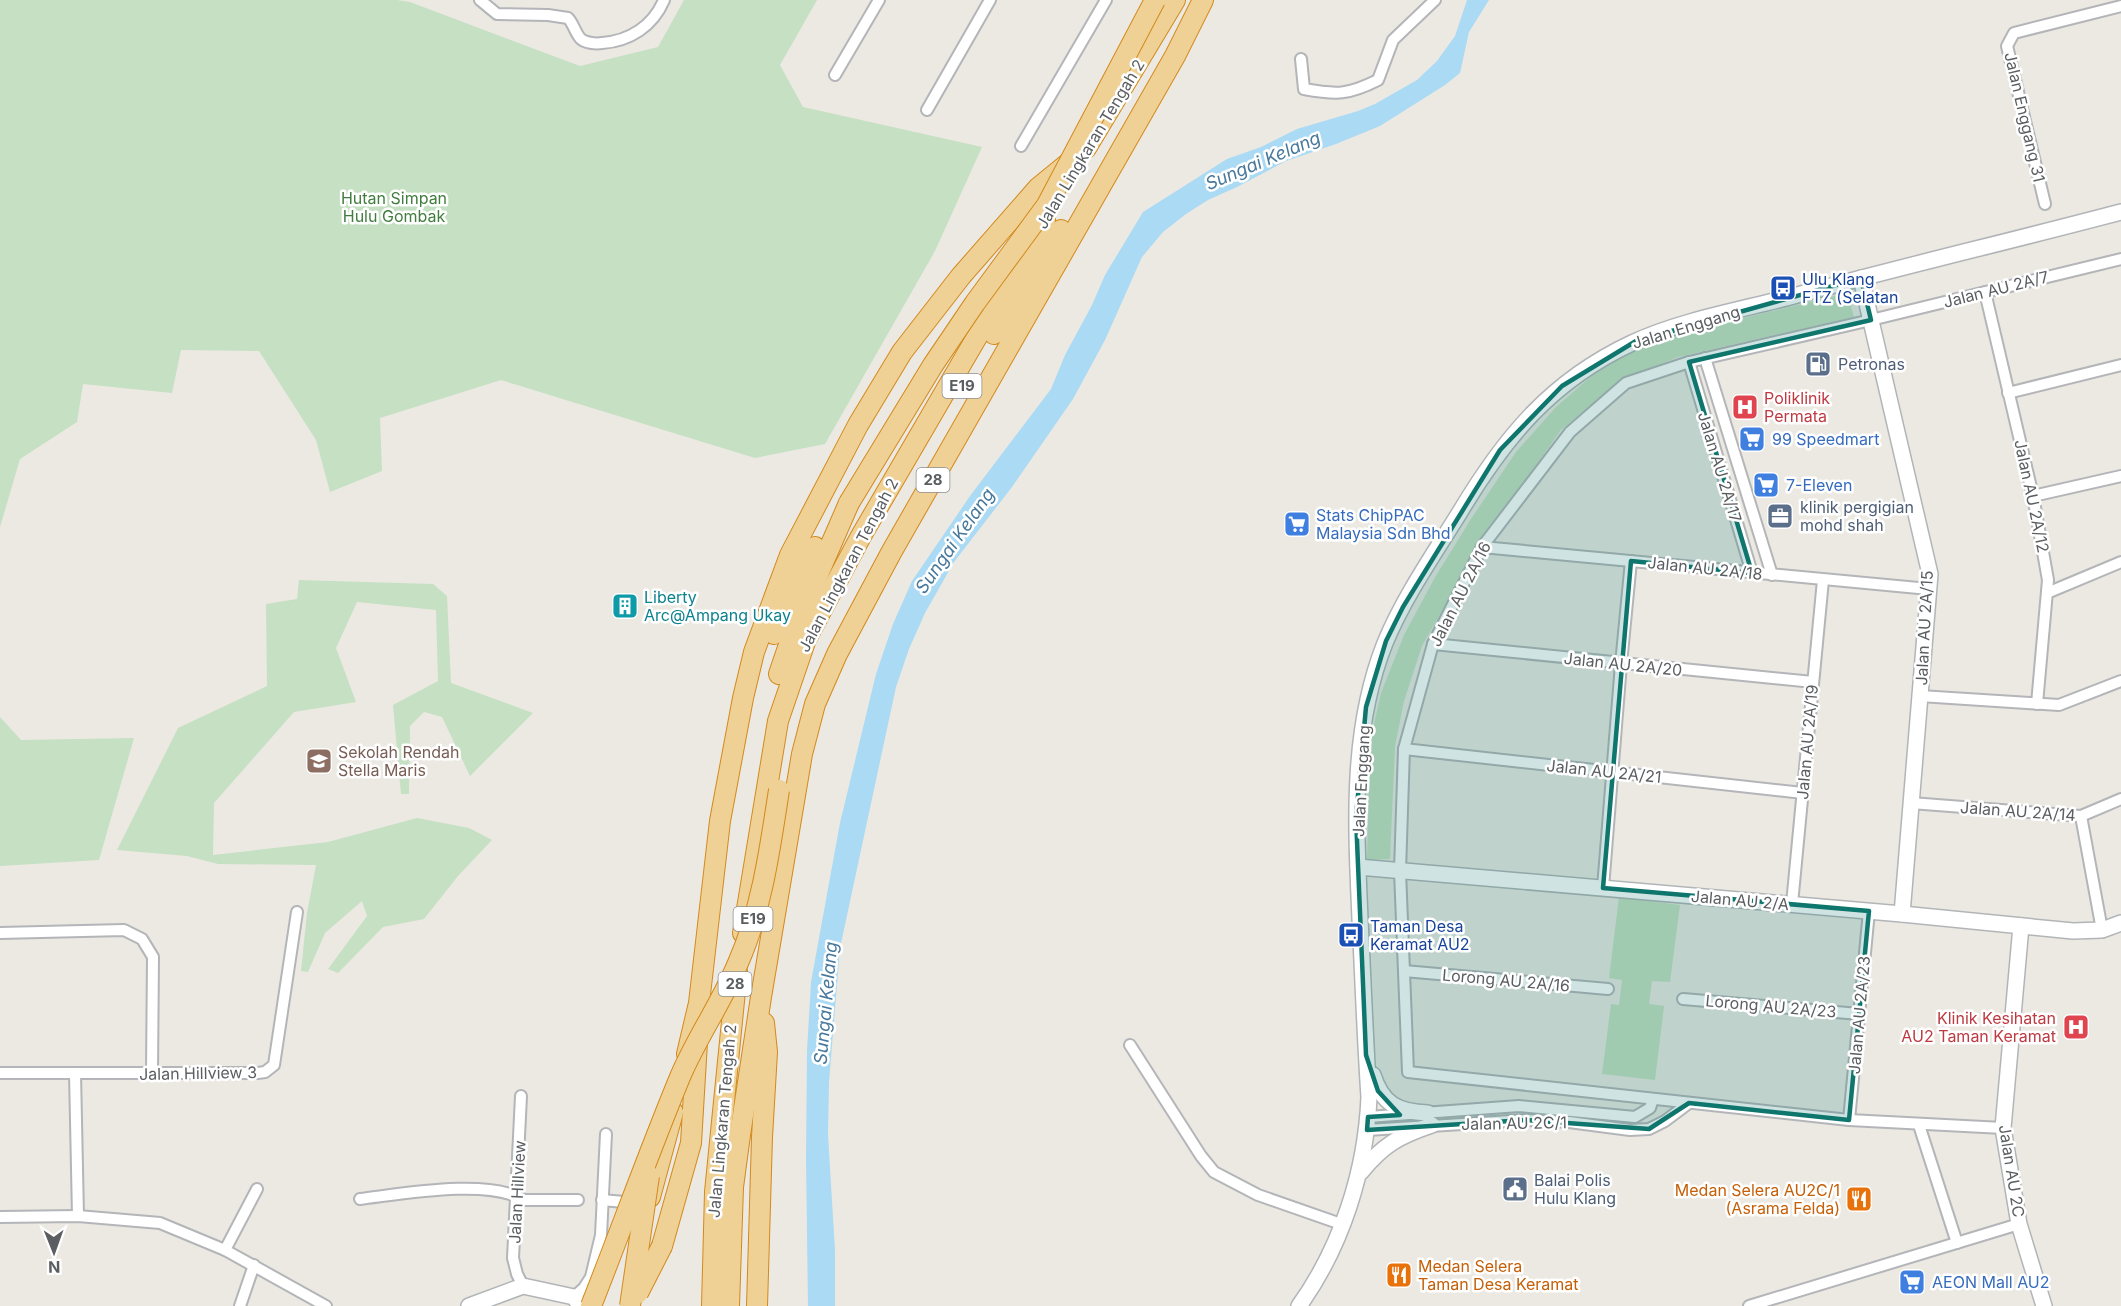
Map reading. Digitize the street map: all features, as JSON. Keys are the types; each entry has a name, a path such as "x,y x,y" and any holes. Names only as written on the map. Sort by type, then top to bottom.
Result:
{"highway":[{"name":"E19","path":"849,503 933,365 1047,205 1155,0"},
{"name":"Jalan Lingkaran Tengah 2","path":"712,1306 712,1244 734,993 778,721 806,639 867,526 1175,0"},
{"name":"E19","path":"653,1147 681,1074 740,961 754,915 770,846 793,713 817,645 870,543 1009,308 1066,223 1189,0"},
{"name":"Jalan Lingkaran Tengah 2","path":"729,1306 733,1187 740,1135 760,997 802,754 815,704 837,654 892,551 1174,56 1203,0"},
{"path":"630,1306 662,1246 691,1143 699,1003 720,821 754,652 790,555 858,425 902,352 961,276 1038,188 1087,147"},
{"path":"743,698 758,682 776,630 819,540 849,503"},
{"path":"778,721 776,685 795,627 849,503"},
{"path":"757,1306 767,1052 760,997"},
{"path":"638,1306 629,1278 635,1245 676,1103 699,1003"},
{"path":"591,1306 653,1147"},
{"path":"630,1306 653,1147"}],"street":[{"path":"480,0 497,14 548,15 568,18 580,39 595,44 616,42 635,34 658,14 664,0"},
{"path":"835,75 879,0"},
{"path":"927,110 990,0"},
{"path":"1021,146 1106,0"},
{"path":"1301,59 1304,89 1333,94 1357,90 1378,80 1393,40 1435,0"},
{"name":"Jalan Enggang 31","path":"2045,204 2007,46 2014,33 2121,6"},
{"name":"Jalan Enggang","path":"1299,1306 1325,1263 1341,1224 1360,1173 1368,1124 1369,1097 1356,817 1360,745 1366,707 1386,641 1402,607 1500,450 1528,416 1562,386 1604,357 1636,341 1674,328 1861,278 2121,212"},
{"name":"Jalan AU 2A/7","path":"1871,320 2121,259"},
{"name":"Jalan AU 2A/15","path":"1861,278 1930,574 1902,914"},
{"name":"Jalan AU 2A/12","path":"1985,292 2046,561 2048,580 2037,704"},
{"name":"Jalan AU 2A/16","path":"1408,1072 1400,871 1404,749 1433,644 1482,547 1570,432 1626,383 1689,362 1871,320"},
{"name":"Jalan AU 2A/17","path":"1705,358 1772,575"},
{"name":"Jalan AU 2A/17","path":"1689,362 1752,573"},
{"path":"2008,393 2121,365"},
{"path":"2033,496 2121,476"},
{"name":"Jalan AU 2A/18","path":"1482,547 1929,589"},
{"path":"1603,888 1631,561"},
{"path":"2047,593 2121,562"},
{"name":"Jalan AU 2A/19","path":"1792,904 1823,580"},
{"name":"Jalan AU 2A/20","path":"1433,644 1813,682"},
{"path":"1920,696 2059,705 2121,681"},
{"name":"Jalan AU 2A/21","path":"1404,749 1803,793"},
{"name":"Jalan AU 2A/14","path":"1911,803 2081,816 2121,799"},
{"path":"2081,816 2102,930"},
{"name":"Jalan AU 2/A","path":"1358,867 1792,904 2073,931 2102,930 2121,923"},
{"name":"Jalan AU 2A/23","path":"1849,1120 1869,911"},
{"name":"Jalan Hillview 3","path":"0,1073 265,1072 274,1065 297,912"},
{"name":"Jalan AU 2C","path":"2021,926 2006,1074 2003,1128 2019,1224 2044,1306"},
{"path":"0,933 124,930 142,939 153,957 152,1073"},
{"name":"Lorong AU 2A/16","path":"1404,971 1608,989"},
{"name":"Lorong AU 2A/23","path":"1683,999 1859,1014"},
{"path":"1130,1045 1201,1156 1214,1172 1258,1195 1341,1224"},
{"path":"1366,1055 1378,1091 1387,1101 1430,1119"},
{"name":"Jalan AU 2C/1","path":"1408,1072 1849,1120 2003,1128"},
{"path":"75,1073 78,1216"},
{"name":"Jalan Hillview","path":"521,1096 513,1257 523,1286"},
{"name":"Jalan AU 2C/1","path":"1368,1124 1430,1119 1519,1106 1635,1116 1650,1108 1653,1099"},
{"name":"Jalan AU 2C/1","path":"1430,1119 1526,1120 1569,1122 1630,1130 1649,1129 1689,1103"},
{"path":"1360,1173 1372,1158 1430,1119"},
{"path":"1919,1125 1957,1243"},
{"path":"601,1306 604,1295 601,1235 606,1134"},
{"path":"225,1250 257,1189"},
{"path":"360,1199 444,1189 490,1190 517,1196 524,1200 578,1200"},
{"path":"602,1200 648,1204"},
{"path":"0,1217 78,1216 160,1223 225,1250 326,1306"},
{"path":"1749,1306 2019,1224"},
{"path":"469,1306 523,1286 577,1301 591,1277 601,1235"},
{"path":"240,1306 254,1265"}],"highlighted area":[{"path":"1861,278 1871,320 1689,362 1752,573 1631,561 1603,888 1869,911 1849,1120 1689,1103 1649,1129 1526,1120 1367,1130 1368,1117 1400,1115 1378,1091 1366,1055 1356,817 1366,707 1386,641 1403,607 1500,450 1562,386 1636,341"}],"green space":[{"name":"Hutan Simpan Hulu Gombak","path":"0,0 397,0 410,2 580,66 658,47 684,0 817,0 780,65 803,107 982,147 935,251 825,444 755,458 501,380 380,418 382,471 330,492 316,440 259,351 181,350 172,393 83,384 77,422 20,459 0,527"},
{"path":"1847,293 1854,317 1678,357 1621,380 1561,430 1480,544 1422,646 1404,701 1395,746 1390,859 1367,860 1370,742 1381,693 1404,635 1434,579 1516,452 1556,407 1605,364 1642,345 1681,333"},
{"path":"299,580 433,584 447,596 451,683 533,713 470,776 442,717 424,712 410,726 409,794 401,794 393,705 438,681 436,610 357,602 336,648 356,702 294,712 214,803 213,855 328,842 417,818 469,828 492,840 458,876 424,919 383,927 338,973 328,969 367,916 362,901 325,933 308,972 301,971 307,913 316,865 218,864 187,856 117,850 178,728 267,686 266,604 297,599"},
{"path":"0,717 21,740 134,738 99,860 0,866"},
{"path":"1619,897 1680,905 1670,982 1652,981 1649,1004 1664,1006 1655,1080 1602,1074 1611,1004 1619,1005 1622,980 1609,978"}],"water":[{"name":"Sungai Kelang","path":"1467,0 1489,0 1469,32 1460,73 1445,85 1380,126 1286,161 1208,200 1163,232 1142,257 1105,340 1073,399 1012,487 954,562 925,613 896,687 840,948 829,1082 828,1135 835,1250 835,1306 808,1306 807,1051 811,982 840,823 876,674 893,624 912,581 970,496 1051,389 1065,355 1105,275 1143,212 1227,159 1261,147 1297,129 1375,104 1417,80 1437,61 1455,36"}],"place":[{"name":"Ulu Klang FTZ (Selatan","path":"1783,288"},
{"name":"Petronas","path":"1818,364"},
{"name":"Poliklinik Permata","path":"1745,407"},
{"name":"99 Speedmart","path":"1752,439"},
{"name":"7-Eleven","path":"1766,485"},
{"name":"klinik pergigian mohd shah","path":"1780,516"},
{"name":"Stats ChipPAC Malaysia Sdn Bhd","path":"1297,524"},
{"name":"Liberty Arc@Ampang Ukay","path":"625,606"},
{"name":"Sekolah Rendah Stella Maris","path":"319,761"},
{"name":"Taman Desa Keramat AU2","path":"1351,935"},
{"name":"Klinik Kesihatan AU2 Taman Keramat","path":"2076,1027"},
{"name":"Balai Polis Hulu Klang","path":"1515,1189"},
{"name":"Medan Selera AU2C/1 (Asrama Felda)","path":"1859,1199"},
{"name":"Medan Selera Taman Desa Keramat","path":"1399,1275"},
{"name":"AEON Mall AU2","path":"1912,1282"}]}
